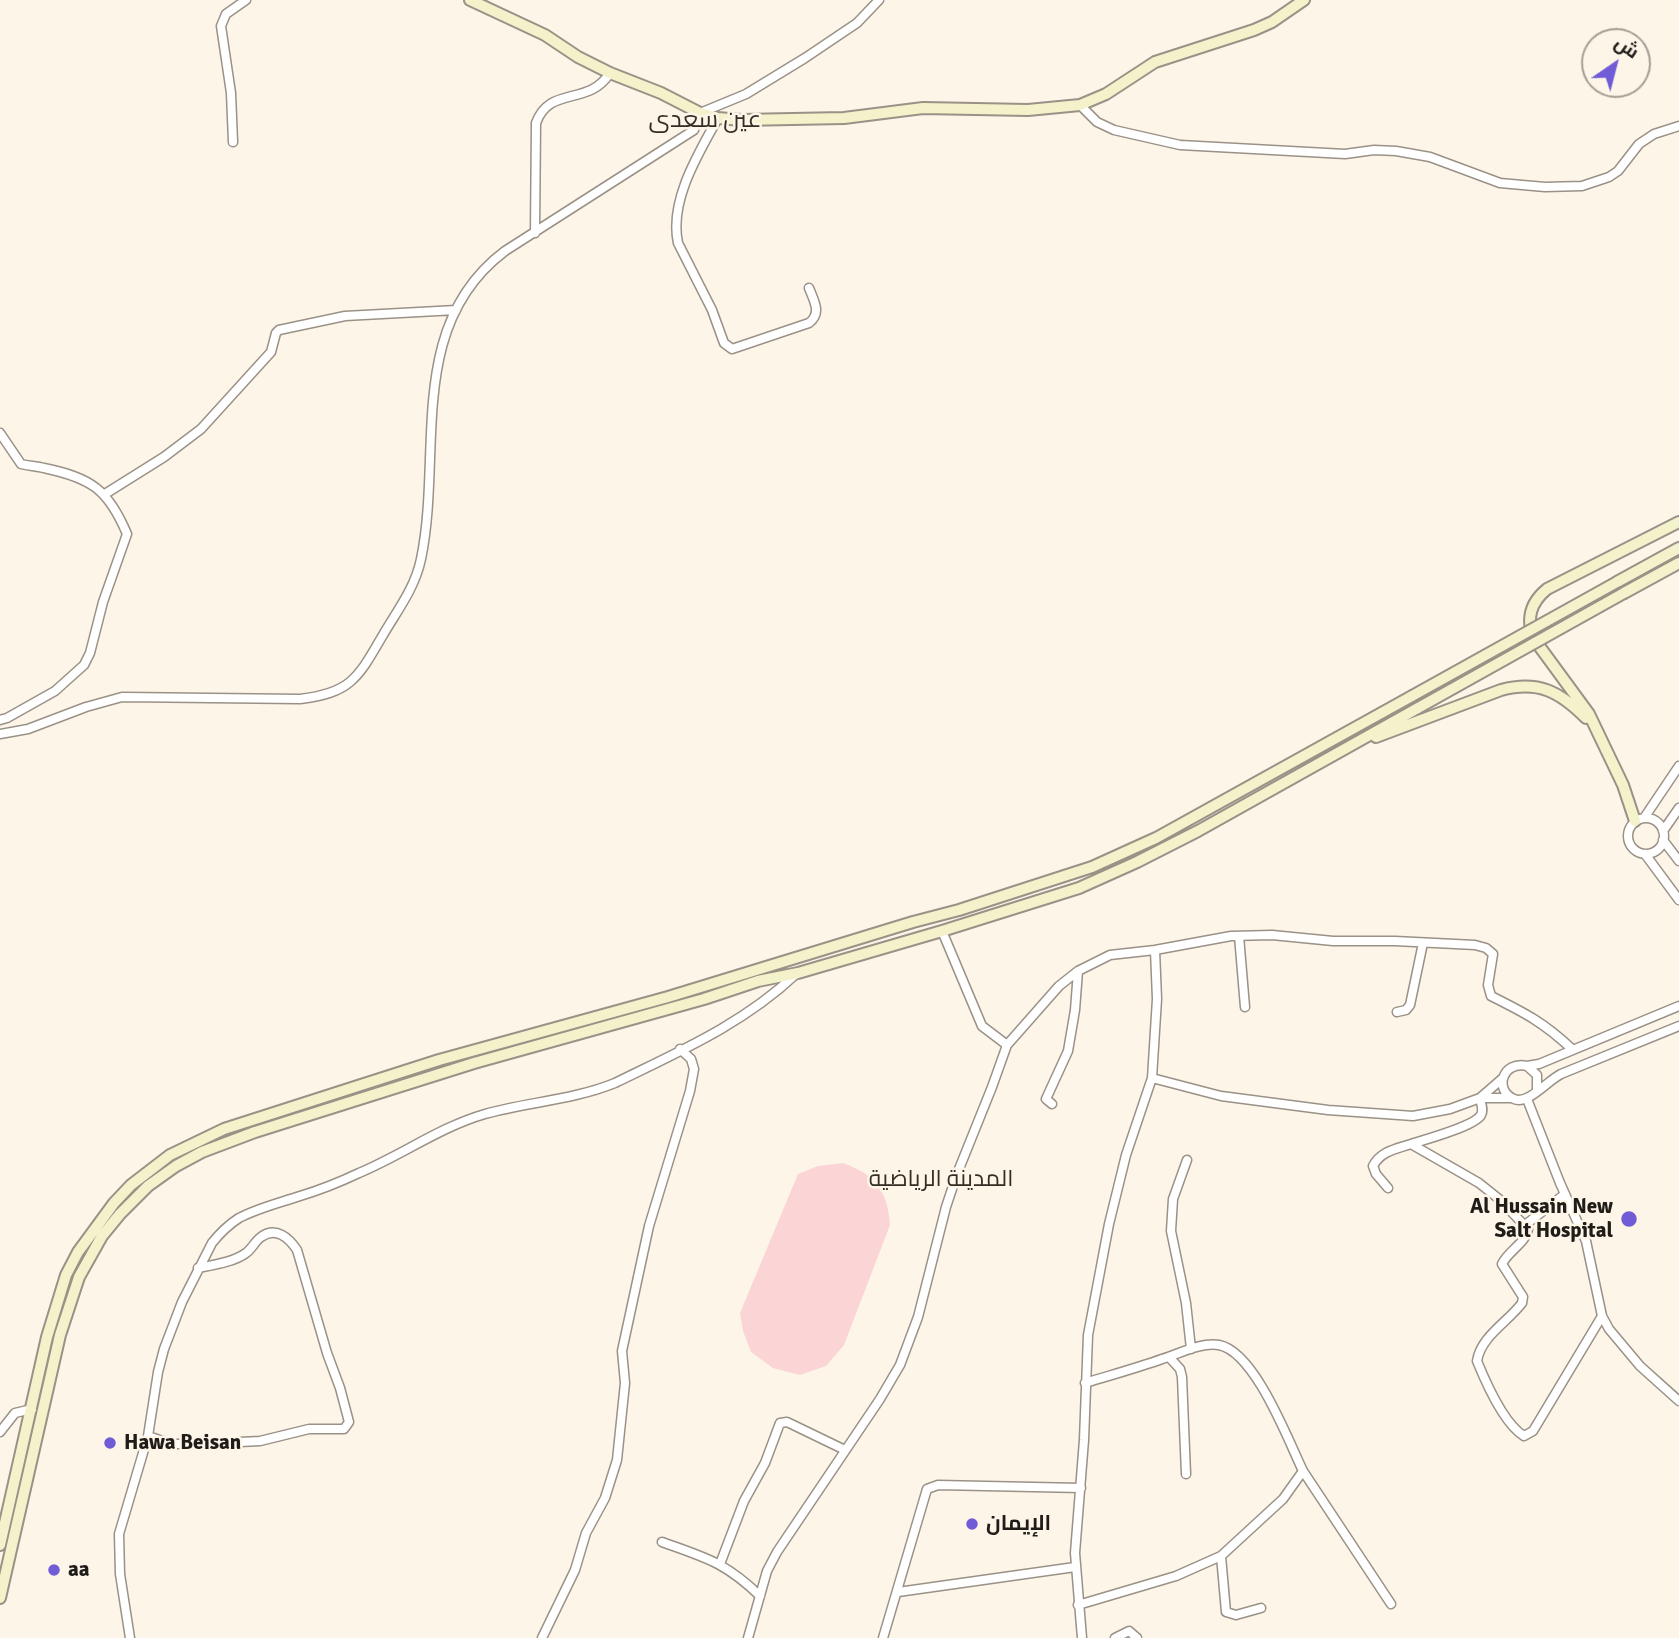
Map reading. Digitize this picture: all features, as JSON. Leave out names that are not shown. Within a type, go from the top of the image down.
[{"type":"main road","points":[[470,0],[545,35],[610,73],[661,93],[700,113],[741,120],[844,118],[923,108],[1028,110],[1080,105],[1106,94],[1155,62],[1254,30],[1272,22],[1304,0]]},
{"type":"main road","points":[[1640,820],[1581,703],[1534,639],[1530,613],[1536,600],[1547,589],[1679,522]]},
{"type":"main road","points":[[0,1545],[56,1302],[78,1252],[96,1226],[131,1185],[170,1155],[224,1129],[439,1060],[678,994],[959,910],[1092,867],[1156,838],[1679,548]]},
{"type":"main road","points":[[0,1598],[70,1300],[102,1236],[120,1214],[159,1177],[202,1152],[254,1132],[474,1063],[942,931],[1103,878],[1198,831],[1679,563]]},
{"type":"main road","points":[[1338,752],[1502,690],[1523,686],[1545,689],[1565,698],[1595,727]]},
{"type":"street","points":[[233,142],[231,93],[221,26],[226,13],[246,0]]},
{"type":"street","points":[[0,734],[28,729],[86,707],[122,697],[300,699],[325,696],[349,685],[400,609],[420,562],[427,512],[436,373],[444,338],[471,284],[485,267],[505,251],[694,130],[700,113],[746,94],[805,58],[857,23],[879,0]]},
{"type":"street","points":[[535,233],[536,123],[539,114],[555,100],[596,89],[610,73]]},
{"type":"street","points":[[1080,105],[1089,116],[1105,126],[1127,134],[1180,145],[1345,154],[1374,150],[1396,151],[1430,157],[1500,183],[1545,187],[1582,186],[1609,177],[1618,171],[1639,144],[1654,134],[1679,126]]},
{"type":"street","points":[[718,118],[686,184],[676,220],[676,232],[678,243],[712,310],[724,343],[732,349],[809,324],[814,319],[817,308],[809,288]]},
{"type":"street","points":[[105,494],[164,457],[201,429],[246,377],[265,360],[279,330],[345,316],[456,310]]},
{"type":"street","points":[[0,433],[21,464],[55,470],[98,488],[105,494],[127,534],[103,602],[88,658],[78,671],[55,691],[0,720]]},
{"type":"street","points":[[1679,766],[1640,820],[1631,826],[1628,838],[1633,849],[1645,854],[1679,900]]},
{"type":"street","points":[[1645,854],[1658,849],[1679,808]]},
{"type":"street","points":[[1640,820],[1656,821],[1679,861]]},
{"type":"street","points":[[942,931],[982,1026],[1007,1045]]},
{"type":"street","points":[[748,1638],[767,1571],[900,1365],[913,1335],[946,1207],[1007,1045],[1048,997],[1078,971],[1110,955],[1239,936],[1272,935],[1332,941],[1475,945],[1489,950],[1493,958],[1488,985],[1491,996],[1543,1023],[1572,1049]]},
{"type":"street","points":[[1239,936],[1245,1007]]},
{"type":"street","points":[[1397,1012],[1406,1010],[1410,1005],[1423,943]]},
{"type":"street","points":[[1082,1638],[1075,1567],[1088,1335],[1105,1242],[1126,1155],[1152,1077],[1157,973],[1155,950]]},
{"type":"street","points":[[1052,1104],[1046,1099],[1068,1051],[1078,971]]},
{"type":"street","points":[[131,1638],[120,1574],[118,1534],[148,1436],[164,1349],[198,1268],[218,1234],[228,1225],[258,1209],[307,1194],[360,1173],[458,1124],[484,1114],[597,1090],[727,1027],[754,1010],[798,973]]},
{"type":"street","points":[[1152,1077],[1221,1096],[1328,1110],[1404,1116],[1429,1114],[1480,1098],[1493,1089],[1515,1065],[1539,1064],[1679,1006]]},
{"type":"street","points":[[1480,1098],[1527,1099],[1537,1089],[1561,1074],[1679,1026]]},
{"type":"street","points":[[542,1638],[575,1570],[586,1533],[605,1498],[617,1460],[625,1382],[621,1357],[624,1342],[649,1226],[693,1080],[691,1059],[680,1049]]},
{"type":"street","points":[[1527,1066],[1537,1076],[1537,1089]]},
{"type":"street","points":[[1503,1077],[1504,1089],[1512,1098]]},
{"type":"street","points":[[1388,1188],[1376,1174],[1373,1166],[1375,1162],[1388,1152],[1451,1131],[1479,1118],[1482,1111],[1480,1098]]},
{"type":"street","points":[[1527,1099],[1590,1253],[1602,1316],[1609,1329],[1640,1366],[1679,1401]]},
{"type":"street","points":[[1411,1144],[1479,1183],[1509,1208],[1528,1229],[1528,1235],[1502,1264],[1523,1297],[1522,1303],[1488,1338],[1477,1361],[1508,1422],[1518,1433],[1524,1436],[1533,1431],[1602,1316]]},
{"type":"street","points":[[1187,1160],[1173,1199],[1171,1231],[1186,1303],[1191,1349]]},
{"type":"street","points":[[1525,1225],[1565,1194]]},
{"type":"street","points":[[148,1436],[171,1444],[260,1441],[309,1429],[344,1429],[349,1422],[297,1250],[289,1238],[267,1234],[258,1239],[248,1252],[198,1268]]},
{"type":"street","points":[[1085,1383],[1210,1344],[1225,1347],[1254,1374],[1303,1471],[1391,1604]]},
{"type":"street","points":[[1169,1357],[1180,1369],[1182,1377],[1186,1474]]},
{"type":"street","points":[[0,1432],[15,1413],[32,1409]]},
{"type":"street","points":[[720,1564],[744,1502],[765,1464],[780,1423],[787,1422],[845,1450]]},
{"type":"street","points":[[1078,1605],[1176,1576],[1222,1556],[1283,1499],[1303,1471]]},
{"type":"street","points":[[883,1638],[924,1494],[930,1487],[1081,1488]]},
{"type":"street","points":[[662,1542],[720,1564],[741,1578],[760,1596]]},
{"type":"street","points":[[1222,1556],[1226,1612],[1236,1615],[1261,1608]]},
{"type":"street","points":[[898,1592],[1075,1567]]},
{"type":"street","points":[[1115,1638],[1129,1631],[1137,1638]]},
{"type":"shaded area","points":[[843,1163],[864,1173],[878,1185],[886,1202],[890,1225],[844,1345],[826,1366],[800,1375],[773,1368],[751,1352],[740,1313],[798,1174],[818,1166]]},
{"type":"place","name":"Al Hussain New Salt Hospital","points":[[1629,1219]]},
{"type":"place","name":"Hawa Beisan","points":[[110,1443]]},
{"type":"place","name":"الإيمان","points":[[972,1524]]},
{"type":"place","name":"aa","points":[[54,1570]]},
{"type":"district","name":"عين سعدى","points":[[705,121]]},
{"type":"district","name":"المدينة الرياضية","points":[[941,1180]]}]
